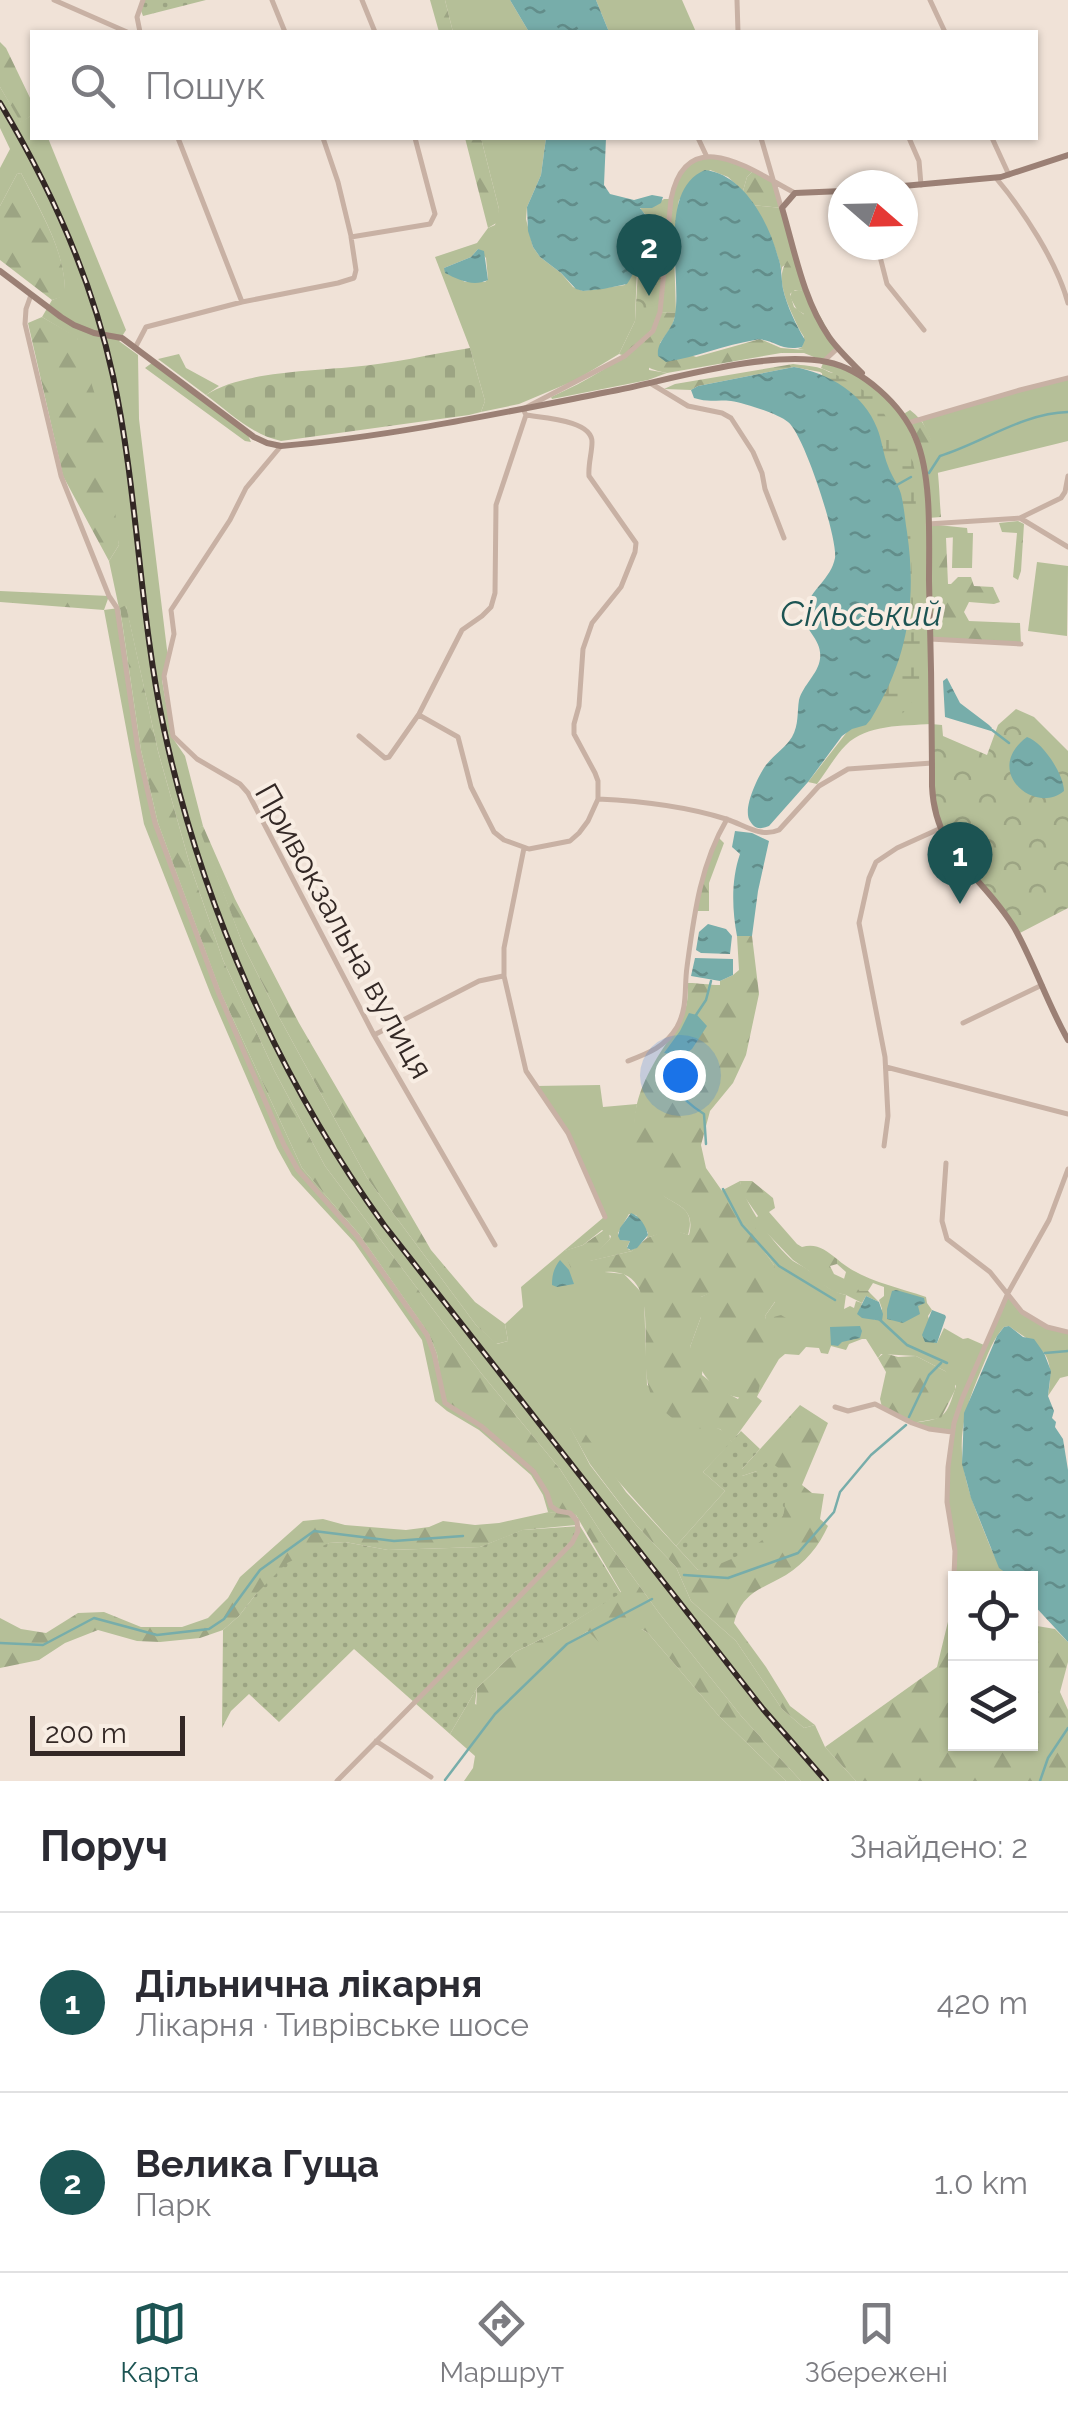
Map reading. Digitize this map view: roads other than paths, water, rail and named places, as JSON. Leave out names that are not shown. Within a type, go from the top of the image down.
[{"type":"main road","points":[[918,185],[996,178],[1068,155]]},
{"type":"main road","points":[[828,192],[795,193],[782,208],[814,312],[838,348],[908,424],[922,460],[928,524],[932,798],[939,829],[952,851],[1009,920],[1068,1040]]},
{"type":"main road","points":[[0,272],[74,325],[116,336],[254,437],[281,446],[524,412],[749,363],[824,361],[868,379]]},
{"type":"street","points":[[54,0],[122,30]]},
{"type":"street","points":[[140,30],[137,16],[143,0]]},
{"type":"street","points":[[272,0],[284,30]]},
{"type":"street","points":[[362,0],[374,30]]},
{"type":"street","points":[[737,0],[738,30]]},
{"type":"street","points":[[930,0],[944,30]]},
{"type":"street","points":[[179,140],[242,302]]},
{"type":"street","points":[[135,348],[146,328],[354,278],[351,237],[324,140]]},
{"type":"street","points":[[351,237],[430,224],[435,214],[416,140]]},
{"type":"street","points":[[699,140],[707,158]]},
{"type":"street","points":[[763,140],[782,208]]},
{"type":"street","points":[[911,140],[919,161],[921,185]]},
{"type":"street","points":[[993,140],[1008,175]]},
{"type":"street","points":[[359,736],[385,758],[390,757],[419,714],[462,630],[491,607],[496,505],[524,412],[625,356],[648,336],[660,312],[673,190],[686,166],[716,156],[732,159],[795,193]]},
{"type":"street","points":[[996,178],[1031,227],[1062,282],[1068,303]]},
{"type":"street","points":[[881,260],[887,284],[924,330]]},
{"type":"street","points":[[31,295],[26,324],[61,476],[108,596],[117,608],[138,750],[155,823],[219,994],[284,1145],[298,1170],[357,1236],[428,1335],[445,1403],[481,1426],[534,1472],[552,1506],[577,1520],[578,1531],[572,1543],[336,1781]]},
{"type":"street","points":[[824,361],[838,348]]},
{"type":"street","points":[[908,424],[1068,378]]},
{"type":"street","points":[[650,383],[688,406],[722,413],[738,426],[762,473],[764,489],[784,538]]},
{"type":"street","points":[[419,714],[458,737],[471,787],[494,832],[504,840],[524,848],[570,841],[588,822],[598,800],[598,782],[574,734],[583,650],[592,622],[622,587],[636,543],[589,476],[592,441],[586,428],[524,412]]},
{"type":"street","name":"Привокзальна вулиця","points":[[281,446],[246,488],[230,520],[171,610],[174,634],[164,689],[173,736],[191,755],[240,784],[248,793],[374,1035],[494,1245]]},
{"type":"street","points":[[928,524],[1020,518],[1061,498],[1068,476]]},
{"type":"street","points":[[1020,518],[1068,547]]},
{"type":"street","points":[[930,639],[1021,644]]},
{"type":"street","points":[[598,800],[669,805],[771,834],[787,823],[819,786],[848,770],[932,763]]},
{"type":"street","points":[[628,1062],[660,1048],[679,1024],[686,1000],[686,973],[701,882],[710,850],[727,819]]},
{"type":"street","points":[[884,1146],[886,1067],[859,930],[868,878],[880,858],[939,829]]},
{"type":"street","points":[[524,848],[504,948],[504,976],[526,1071],[568,1132],[605,1217]]},
{"type":"street","points":[[374,1035],[480,981],[504,976]]},
{"type":"street","points":[[963,1022],[1042,984]]},
{"type":"street","points":[[886,1067],[1068,1114]]},
{"type":"street","points":[[946,1163],[942,1201],[945,1234],[951,1244],[990,1272],[1025,1315],[1047,1327],[1068,1332]]},
{"type":"street","points":[[955,1571],[956,1551],[947,1502],[952,1432],[962,1399],[1008,1293],[1044,1230],[1068,1170]]},
{"type":"street","points":[[835,1407],[848,1411],[875,1404],[912,1423],[952,1432]]},
{"type":"street","points":[[376,1741],[431,1776]]},
{"type":"water","points":[[510,0],[596,0],[608,30],[528,30]]},
{"type":"water","points":[[546,140],[606,140],[604,185],[610,194],[634,200],[652,195],[663,197],[652,208],[640,208],[647,217],[638,261],[627,284],[576,289],[540,257],[528,231],[527,207],[541,175]]},
{"type":"water","points":[[705,170],[732,180],[761,216],[779,261],[787,302],[805,340],[802,347],[787,348],[755,340],[666,362],[658,356],[675,315],[676,214],[690,180]]},
{"type":"water","points":[[478,249],[484,251],[488,280],[471,283],[445,273],[444,268],[471,257]]},
{"type":"water","name":"Сільський","points":[[794,367],[820,374],[844,387],[871,416],[902,499],[910,557],[910,606],[894,674],[871,719],[842,736],[769,826],[758,828],[748,816],[755,784],[766,765],[792,737],[799,700],[819,664],[818,645],[804,617],[811,596],[833,565],[834,547],[811,465],[788,422],[744,404],[694,398],[691,390]]},
{"type":"water","points":[[947,678],[960,703],[989,725],[991,731],[945,717],[943,681]]},
{"type":"water","points":[[1027,737],[1052,760],[1064,791],[1039,798],[1017,786],[1010,763],[1014,750]]},
{"type":"water","points":[[735,831],[769,841],[752,936],[737,936],[735,926],[734,884],[740,854],[732,847]]},
{"type":"water","points":[[708,924],[726,929],[732,936],[730,954],[696,950],[699,932]]},
{"type":"water","points":[[695,958],[733,959],[733,975],[720,981],[691,976]]},
{"type":"water","points":[[689,1013],[697,1015],[707,1026],[683,1056],[664,1053],[680,1031]]},
{"type":"water","points":[[631,1213],[642,1222],[648,1235],[631,1250],[627,1248],[630,1241],[618,1236]]},
{"type":"water","points":[[560,1260],[569,1270],[574,1284],[552,1285]]},
{"type":"water","points":[[892,1291],[924,1298],[925,1303],[918,1306],[920,1314],[903,1323],[887,1319]]},
{"type":"water","points":[[866,1296],[879,1302],[882,1321],[857,1314]]},
{"type":"water","points":[[932,1310],[946,1317],[937,1343],[925,1342],[922,1335]]},
{"type":"water","points":[[860,1326],[860,1338],[831,1345],[830,1327]]},
{"type":"water","points":[[1004,1327],[1034,1339],[1051,1371],[1048,1396],[1055,1427],[1063,1439],[1068,1470],[1068,1642],[1038,1610],[1038,1571],[999,1568],[962,1464],[964,1413]]},
{"type":"waterway","points":[[929,473],[940,456],[1035,417],[1068,412]]},
{"type":"waterway","points":[[895,486],[911,477]]},
{"type":"waterway","points":[[992,730],[1009,743]]},
{"type":"waterway","points":[[696,1015],[706,1000],[711,981]]},
{"type":"waterway","points":[[674,1052],[674,1081],[687,1102],[704,1114],[706,1144]]},
{"type":"waterway","points":[[723,1189],[742,1225],[779,1266],[835,1300]]},
{"type":"waterway","points":[[879,1319],[907,1345],[947,1363]]},
{"type":"waterway","points":[[1045,1353],[1068,1351]]},
{"type":"waterway","points":[[909,1417],[929,1375],[941,1363]]},
{"type":"waterway","points":[[684,1575],[728,1578],[798,1553],[834,1512],[840,1492],[871,1455],[906,1425]]},
{"type":"waterway","points":[[0,1643],[43,1645],[94,1618],[157,1635],[209,1629],[224,1619],[260,1570],[314,1531],[394,1541],[463,1536]]},
{"type":"waterway","points":[[445,1780],[495,1714],[567,1644],[652,1599]]},
{"type":"waterway","points":[[1040,1781],[1048,1758],[1068,1728]]},
{"type":"railway","points":[[0,103],[68,235],[94,304],[121,420],[149,641],[180,795],[222,925],[278,1050],[310,1110],[384,1225],[763,1709],[826,1781]]},
{"type":"place","name":"Велика Гуща","points":[[649,296]]},
{"type":"place","name":"Дільнична лікарня","points":[[960,904]]}]
